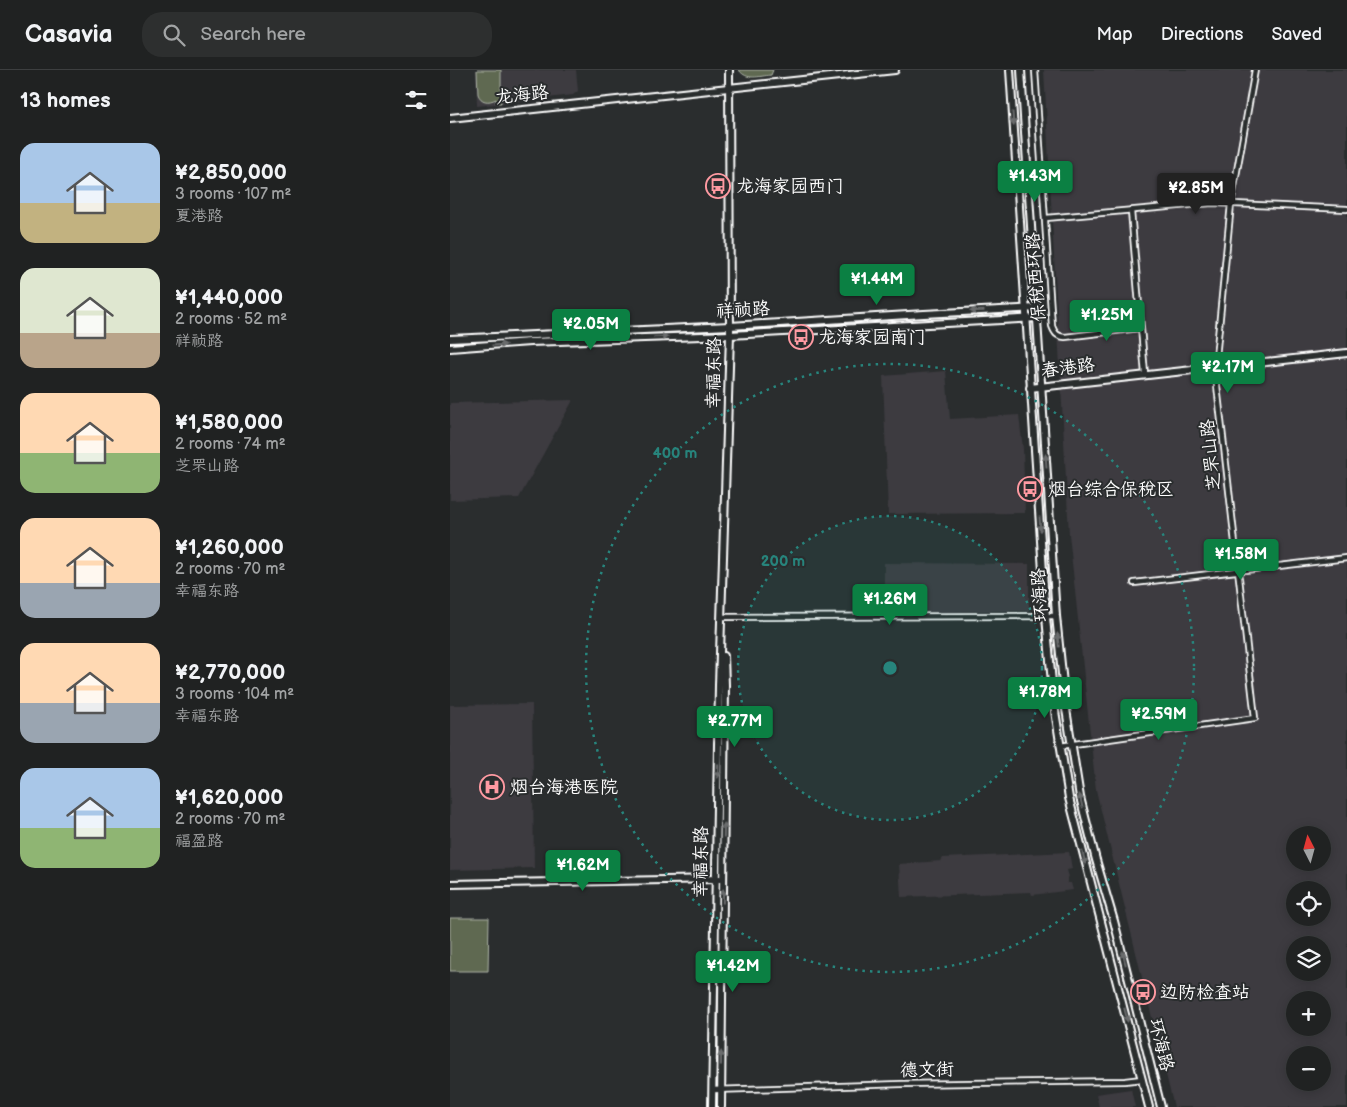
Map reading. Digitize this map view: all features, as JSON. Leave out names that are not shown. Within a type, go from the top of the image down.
[{"type":"street","name":"幸福东路","points":[[712,1107],[719,685],[730,335],[729,70]]},
{"type":"street","name":"龙海路","points":[[450,118],[895,70]]},
{"type":"street","name":"环海路","points":[[1010,70],[1030,388],[1054,706],[1069,798],[1082,853],[1103,926],[1149,1107]]},
{"type":"street","name":"环海路","points":[[1021,70],[1056,616],[1065,703],[1080,797],[1114,921],[1161,1107]]},
{"type":"street","name":"保税西环路","points":[[1035,70],[1052,326],[1054,332],[1059,336],[1065,336],[1141,328]]},
{"type":"street","name":"芝罘山路","points":[[1072,744],[1255,718],[1215,368],[1231,204],[1255,70]]},
{"type":"street","points":[[1046,218],[1212,204],[1347,209]]},
{"type":"street","points":[[1131,211],[1145,374]]},
{"type":"street","name":"祥祯路","points":[[450,339],[730,326],[1037,308]]},
{"type":"street","name":"祥祯路","points":[[450,348],[530,342],[730,335],[1038,318]]},
{"type":"street","name":"春港路","points":[[1030,388],[1347,353]]},
{"type":"street","points":[[1134,583],[1347,558]]},
{"type":"street","points":[[722,617],[1056,616]]},
{"type":"street","name":"幸福东路","points":[[721,1107],[726,685],[722,617]]},
{"type":"street","points":[[1060,746],[1072,744]]},
{"type":"street","points":[[450,884],[724,879]]},
{"type":"street","name":"德文街","points":[[712,1090],[901,1084],[1125,1081],[1142,1079]]},
{"type":"shaded area","points":[[476,70],[576,70],[578,91],[573,95],[477,106]]},
{"type":"shaded area","points":[[1044,70],[1347,70],[1347,1107],[1174,1107],[1096,790],[1069,534]]},
{"type":"shaded area","points":[[946,371],[950,419],[1019,415],[1023,449],[1025,513],[888,514],[883,376]]},
{"type":"shaded area","points":[[573,400],[519,498],[450,500],[450,403]]},
{"type":"shaded area","points":[[884,563],[1029,564],[1029,611],[884,613]]},
{"type":"shaded area","name":"烟台海港医院","points":[[532,704],[534,868],[450,870],[450,705]]},
{"type":"shaded area","points":[[1069,852],[1072,869],[1067,870],[1069,877],[1067,878],[1073,890],[1032,895],[1031,892],[901,897],[899,864],[941,861],[943,858]]},
{"type":"shaded area","points":[[1131,1089],[1135,1107],[1099,1107],[1096,1094]]},
{"type":"green space","points":[[477,70],[501,70],[501,103],[496,103],[496,99],[485,101],[479,97]]},
{"type":"green space","points":[[739,70],[773,70],[771,75],[749,77]]},
{"type":"green space","points":[[450,918],[489,918],[488,971],[450,971]]},
{"type":"place","name":"龙海家园西门","points":[[718,186]]},
{"type":"place","name":"龙海家园南门","points":[[801,337]]},
{"type":"place","name":"烟台综合保税区","points":[[1030,489]]},
{"type":"place","name":"烟台海港医院","points":[[492,787]]},
{"type":"place","name":"边防检查站","points":[[1143,992]]}]
